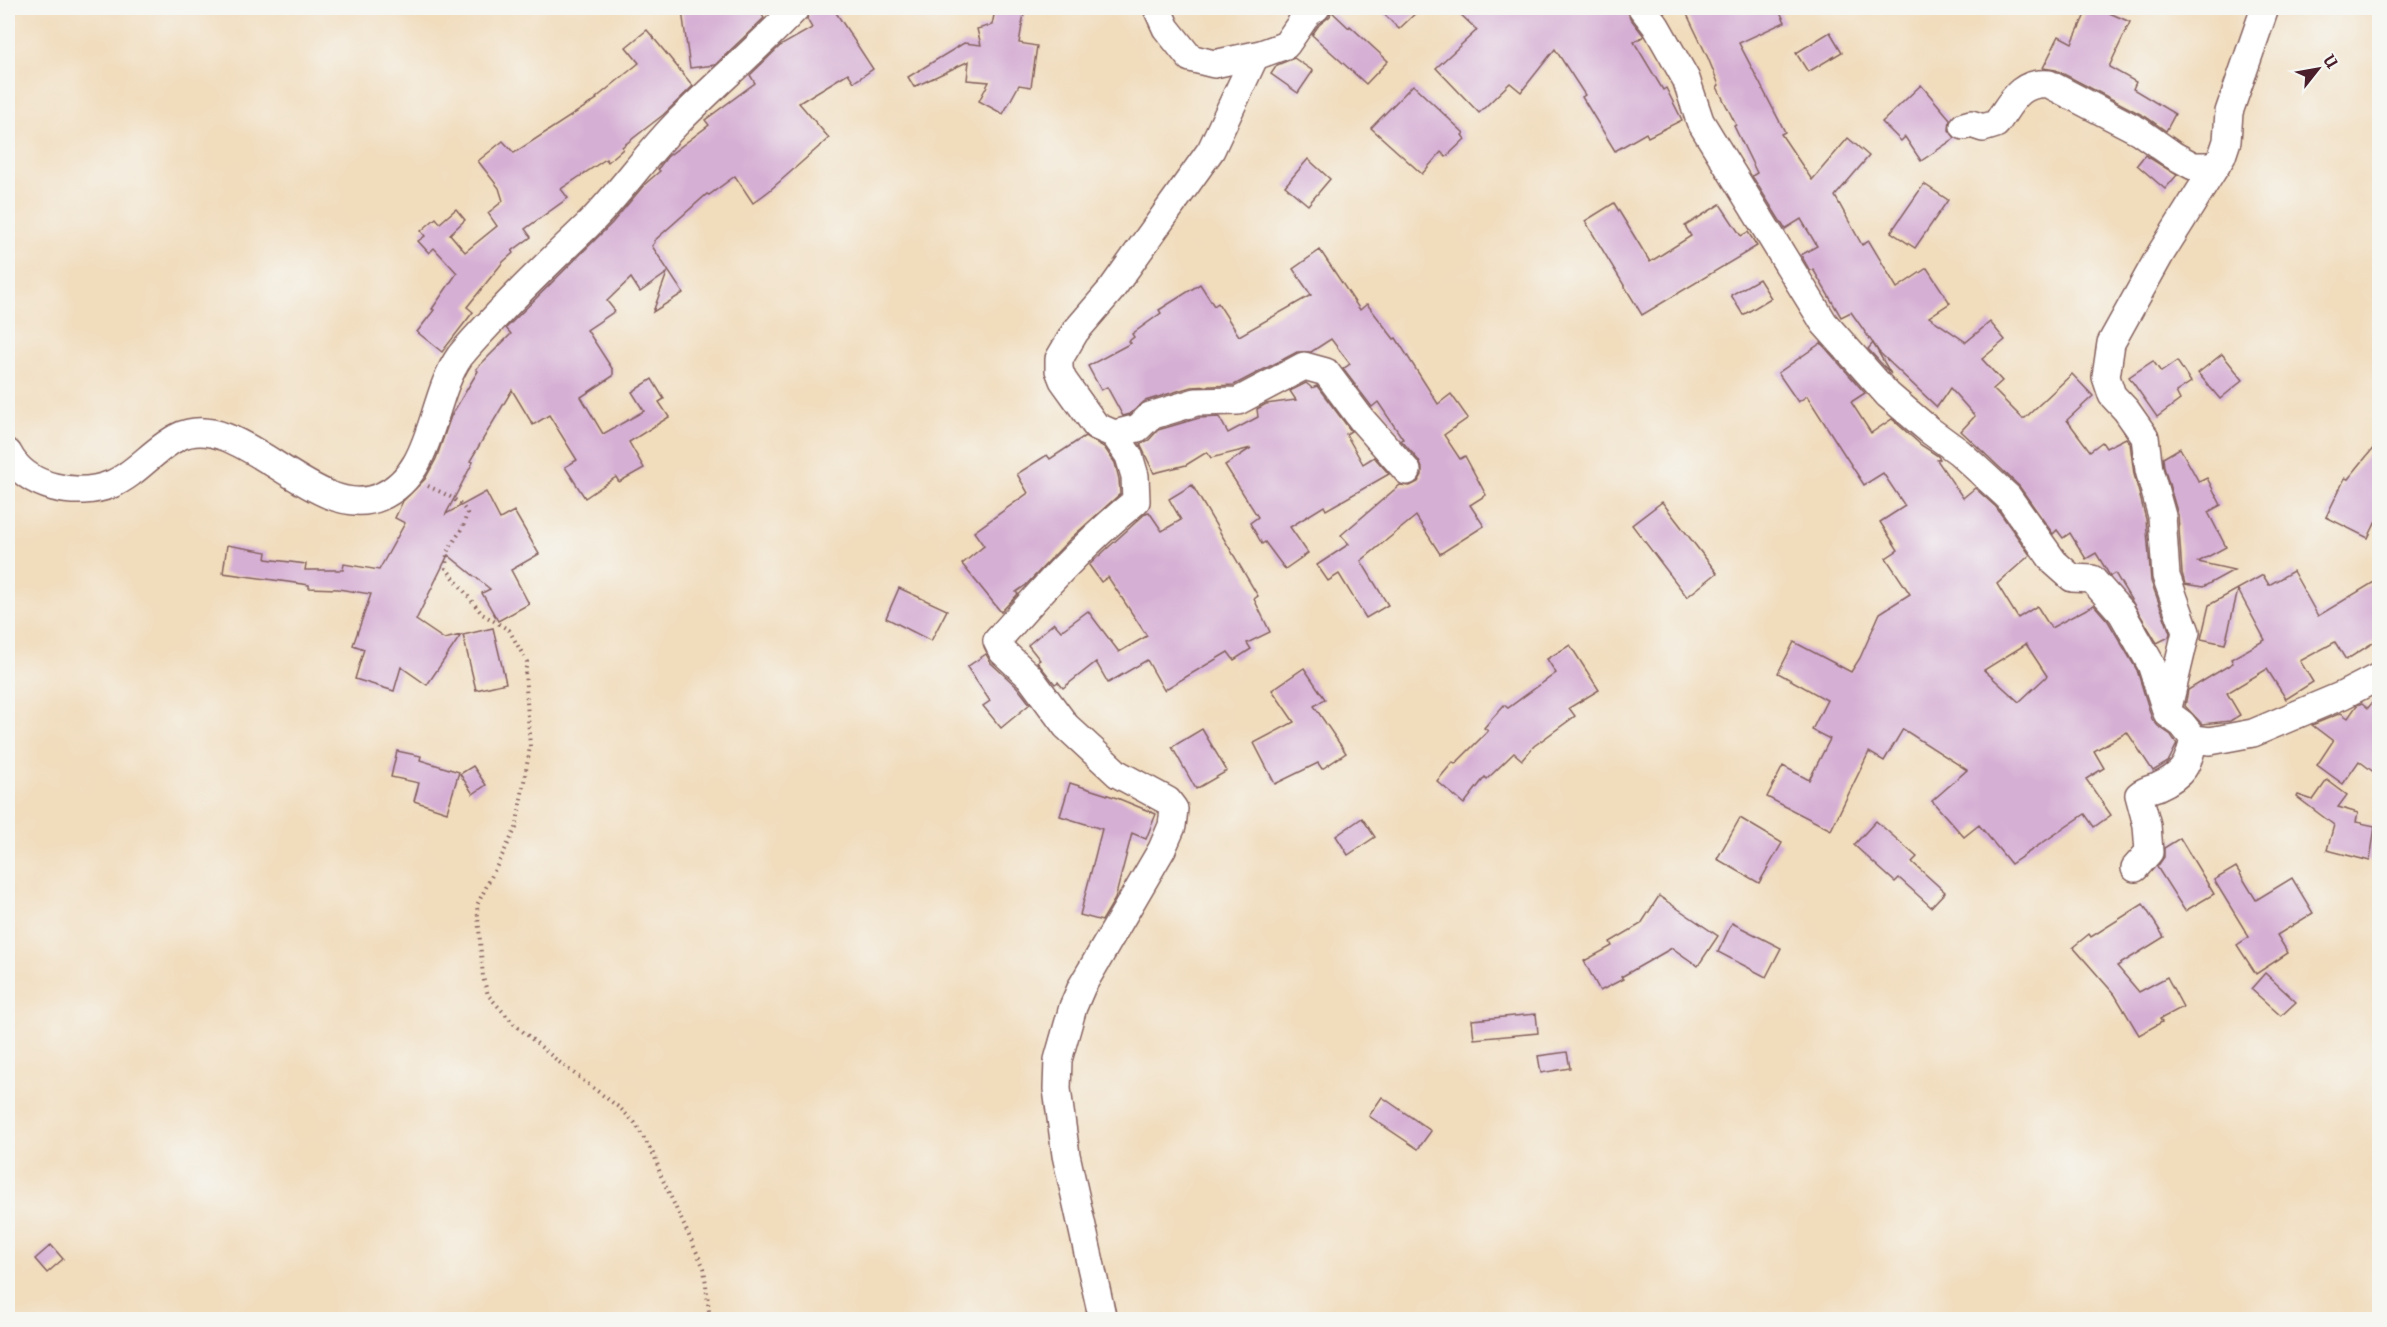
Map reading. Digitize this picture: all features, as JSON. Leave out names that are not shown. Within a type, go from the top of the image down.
[{"type":"street","points":[[8,453],[27,476],[52,487],[79,491],[112,484],[178,437],[199,430],[215,432],[234,440],[317,489],[362,501],[380,497],[407,476],[424,450],[440,394],[461,356],[536,274],[607,205],[679,122],[796,8]]},
{"type":"street","points":[[1157,8],[1166,28],[1190,58],[1214,64],[1255,56],[1286,45],[1308,13],[1316,8]]},
{"type":"street","points":[[1642,8],[1656,26],[1686,79],[1700,121],[1824,323],[1888,395],[1959,452],[2008,497],[2054,562],[2072,578],[2091,579],[2122,613],[2151,664],[2167,713],[2182,724],[2194,738],[2210,741],[2253,733],[2343,695],[2379,676]]},
{"type":"street","points":[[2167,713],[2186,632],[2166,576],[2162,516],[2149,470],[2145,437],[2112,395],[2106,377],[2110,343],[2161,253],[2216,166],[2228,141],[2229,112],[2265,8]]},
{"type":"street","points":[[1103,1320],[1063,1135],[1057,1089],[1058,1060],[1073,1007],[1082,986],[1162,849],[1175,817],[1174,808],[1168,801],[1118,774],[1066,726],[1029,676],[1002,651],[997,641],[1049,582],[1109,523],[1136,501],[1135,476],[1129,456],[1114,434],[1096,426],[1063,380],[1059,370],[1059,359],[1075,332],[1111,290],[1212,150],[1255,56]]},
{"type":"street","points":[[1964,126],[1971,124],[1983,128],[1996,124],[2018,92],[2035,82],[2049,84],[2139,131],[2193,166],[2216,166]]},
{"type":"street","points":[[1114,434],[1137,428],[1150,416],[1196,402],[1238,401],[1304,366],[1326,372],[1362,420],[1407,471]]},
{"type":"street","points":[[2135,868],[2149,852],[2147,825],[2139,795],[2167,781],[2188,765],[2194,738]]},
{"type":"path","points":[[407,476],[453,498],[464,507],[467,513],[463,527],[447,552],[446,568],[482,614],[509,630],[527,662],[525,672],[530,747],[516,828],[477,905],[483,977],[488,995],[514,1024],[621,1109],[635,1123],[655,1157],[661,1176],[704,1268],[710,1320]]},
{"type":"building","points":[[705,8],[758,8],[764,18],[715,65],[690,68],[682,11]]},
{"type":"building","points":[[811,8],[833,8],[873,69],[854,82],[848,73],[799,103],[829,138],[753,203],[735,176],[709,195],[707,194],[654,241],[652,246],[683,293],[653,312],[667,273],[640,292],[631,278],[607,301],[615,311],[587,330],[613,370],[613,376],[581,397],[603,434],[644,411],[632,392],[652,379],[664,399],[659,402],[669,417],[629,442],[644,468],[619,482],[616,477],[585,498],[565,467],[577,460],[549,415],[533,425],[512,390],[470,461],[473,462],[446,514],[486,492],[500,519],[514,511],[539,554],[511,570],[529,604],[498,621],[482,593],[490,589],[448,555],[416,620],[444,639],[461,635],[427,685],[401,667],[394,691],[355,679],[364,649],[353,645],[371,594],[309,588],[309,585],[223,573],[227,545],[267,552],[266,559],[306,564],[305,570],[343,570],[344,564],[379,570],[405,523],[395,518],[403,501],[425,479],[436,459],[451,416],[478,371],[476,369],[511,334],[506,328],[612,223],[645,184],[660,171],[658,169],[667,157],[709,125],[705,120],[755,83],[750,75],[780,46],[812,28],[807,19]]},
{"type":"building","points":[[1000,8],[1025,8],[1019,43],[1037,46],[1031,87],[1019,85],[1003,114],[979,101],[989,82],[967,80],[969,61],[914,87],[908,77],[964,43],[981,45],[977,29],[992,25],[995,10],[999,11]]},
{"type":"building","points":[[1378,8],[1421,8],[1399,29]]},
{"type":"building","points":[[1454,8],[1627,8],[1630,18],[1644,36],[1634,42],[1663,90],[1666,88],[1682,120],[1648,137],[1646,133],[1615,151],[1582,97],[1585,95],[1555,49],[1521,92],[1510,83],[1479,113],[1436,68],[1477,30]]},
{"type":"building","points":[[1684,8],[1778,8],[1785,22],[1739,43],[1785,132],[1781,134],[1812,180],[1848,138],[1869,156],[1835,196],[1862,245],[1869,241],[1897,288],[1927,268],[1950,303],[1929,317],[1966,342],[1990,322],[2005,340],[1982,359],[2002,381],[1993,389],[2022,418],[2025,418],[2072,374],[2093,396],[2067,420],[2090,451],[2102,442],[2106,448],[2126,438],[2130,443],[2134,474],[2146,519],[2151,581],[2170,633],[2169,637],[2157,643],[2115,573],[2110,576],[2096,553],[2086,559],[2070,533],[2063,538],[2057,530],[2053,534],[2019,486],[1961,431],[1975,416],[1950,388],[1937,407],[1879,352],[1851,312],[1841,317],[1813,269],[1810,271],[1801,255],[1817,246],[1801,219],[1785,229],[1752,176],[1757,173],[1734,126],[1736,125],[1717,87],[1719,85],[1708,58]]},
{"type":"building","points":[[2088,8],[2098,8],[2130,22],[2109,67],[2136,82],[2133,89],[2175,114],[2166,131],[2146,117],[2056,70],[2043,68],[2059,36],[2072,43]]},
{"type":"building","points":[[1331,11],[1388,61],[1366,84],[1312,35],[1330,16]]},
{"type":"building","points":[[647,30],[693,86],[663,115],[622,147],[623,149],[608,162],[606,159],[561,189],[568,198],[525,229],[531,237],[512,251],[513,253],[467,307],[473,312],[442,352],[417,332],[457,273],[434,248],[429,253],[418,241],[425,236],[421,231],[436,218],[440,223],[456,209],[465,220],[450,234],[465,252],[497,226],[488,213],[503,201],[499,188],[478,161],[503,141],[514,153],[597,99],[639,63],[626,47]]},
{"type":"building","points":[[1830,32],[1842,52],[1808,72],[1796,53]]},
{"type":"building","points":[[1294,58],[1313,71],[1298,93],[1271,74],[1277,65]]},
{"type":"building","points":[[1413,85],[1464,133],[1462,135],[1465,139],[1446,157],[1441,152],[1422,174],[1371,128]]},
{"type":"building","points":[[1921,85],[1950,119],[1949,130],[1955,138],[1921,161],[1905,137],[1901,141],[1882,122]]},
{"type":"building","points":[[2145,155],[2177,175],[2165,189],[2137,165]]},
{"type":"building","points":[[1308,159],[1330,179],[1308,205],[1285,186]]},
{"type":"building","points":[[1924,184],[1948,200],[1915,248],[1891,232]]},
{"type":"building","points":[[1614,203],[1650,262],[1691,236],[1685,226],[1720,204],[1741,236],[1748,232],[1757,246],[1642,315],[1585,221]]},
{"type":"building","points":[[1320,250],[1360,310],[1367,304],[1394,339],[1396,338],[1438,404],[1451,394],[1468,418],[1444,435],[1460,459],[1465,456],[1486,495],[1470,505],[1484,526],[1440,554],[1416,516],[1361,561],[1388,605],[1366,618],[1339,574],[1328,581],[1317,565],[1349,544],[1341,535],[1400,485],[1410,486],[1418,482],[1422,475],[1422,468],[1419,461],[1401,440],[1403,439],[1378,402],[1372,407],[1343,369],[1350,364],[1331,339],[1311,352],[1297,352],[1234,385],[1191,387],[1145,401],[1130,414],[1123,416],[1107,387],[1101,390],[1088,366],[1131,343],[1129,341],[1134,337],[1132,334],[1161,313],[1159,310],[1200,284],[1214,306],[1218,303],[1239,336],[1311,295],[1293,269]]},
{"type":"building","points":[[1759,279],[1771,298],[1743,315],[1731,295]]},
{"type":"building","points":[[1821,343],[1865,393],[1851,402],[1871,433],[1892,419],[1921,445],[1938,456],[1940,459],[1937,460],[1963,498],[1975,488],[1996,507],[2030,555],[1997,584],[2018,618],[2037,606],[2051,628],[2094,605],[2108,621],[2137,670],[2152,719],[2171,735],[2177,744],[2168,762],[2153,771],[2127,732],[2094,751],[2104,768],[2086,779],[2111,815],[2094,827],[2085,814],[2011,864],[1979,825],[1964,837],[1932,801],[1967,770],[1903,729],[1884,761],[1869,752],[1831,830],[1767,797],[1783,766],[1809,780],[1830,739],[1812,730],[1827,700],[1778,673],[1794,642],[1851,672],[1860,658],[1880,613],[1910,594],[1886,558],[1898,550],[1880,522],[1905,506],[1883,473],[1864,485],[1807,396],[1798,402],[1778,373]],"holes":[[[2026,644],[2047,676],[2019,702],[1984,670]]]},
{"type":"building","points":[[1873,343],[1891,374],[1868,349]]},
{"type":"building","points":[[2222,354],[2243,380],[2220,399],[2198,373]]},
{"type":"building","points":[[2153,361],[2161,372],[2177,361],[2191,382],[2176,392],[2180,400],[2157,417],[2129,377]]},
{"type":"building","points":[[1306,383],[1312,388],[1317,386],[1351,431],[1346,434],[1363,464],[1374,457],[1389,474],[1326,510],[1324,506],[1290,527],[1308,553],[1285,569],[1265,542],[1262,544],[1250,523],[1258,517],[1225,465],[1251,448],[1211,458],[1207,452],[1186,465],[1154,473],[1140,444],[1149,440],[1158,430],[1199,418],[1219,417],[1228,433],[1258,417],[1257,409],[1266,404],[1296,400],[1290,391]]},
{"type":"building","points":[[1085,436],[1104,447],[1115,463],[1120,494],[1016,592],[1018,594],[1001,612],[962,564],[984,546],[974,532],[1028,493],[1017,474],[1047,455],[1050,459]]},
{"type":"building","points":[[2379,441],[2379,515],[2368,538],[2326,517],[2345,478],[2348,479]]},
{"type":"building","points":[[2180,448],[2199,482],[2207,478],[2221,505],[2208,512],[2226,547],[2198,562],[2234,570],[2203,587],[2185,584],[2182,573],[2178,515],[2164,467],[2163,458]]},
{"type":"building","points":[[1192,485],[1258,596],[1254,599],[1270,632],[1247,643],[1251,649],[1234,660],[1228,652],[1164,690],[1147,660],[1108,683],[1096,662],[1063,688],[1058,682],[1055,684],[1037,662],[1040,660],[1028,645],[1054,623],[1061,631],[1088,611],[1119,652],[1147,636],[1108,577],[1101,582],[1089,565],[1146,513],[1149,512],[1162,531],[1181,520],[1169,499]]},
{"type":"building","points":[[1662,502],[1717,573],[1687,597],[1632,525]]},
{"type":"building","points":[[2293,571],[2318,616],[2379,579],[2379,639],[2346,660],[2335,642],[2300,661],[2313,682],[2286,699],[2267,669],[2227,693],[2240,715],[2230,721],[2202,724],[2185,706],[2188,690],[2233,663],[2231,659],[2265,640],[2238,590],[2225,644],[2201,639],[2209,605],[2263,575],[2269,585]]},
{"type":"building","points":[[899,588],[947,610],[931,641],[886,618]]},
{"type":"building","points":[[493,628],[506,683],[476,690],[463,635]]},
{"type":"building","points":[[1570,645],[1599,690],[1569,708],[1575,716],[1534,746],[1522,760],[1514,753],[1487,779],[1485,777],[1464,804],[1437,781],[1453,762],[1455,764],[1488,731],[1484,728],[1504,705],[1508,708],[1556,673],[1547,659]]},
{"type":"building","points":[[986,654],[991,663],[1017,687],[1030,704],[1001,728],[983,706],[990,701],[967,667]]},
{"type":"building","points":[[1304,668],[1325,699],[1314,706],[1346,753],[1322,769],[1318,763],[1275,784],[1254,743],[1294,722],[1272,690]]},
{"type":"building","points":[[2379,694],[2379,776],[2359,761],[2343,784],[2317,765],[2333,741],[2312,725],[2341,713],[2348,718],[2357,705],[2362,703],[2368,708]]},
{"type":"building","points":[[1202,729],[1227,771],[1196,789],[1172,747]]},
{"type":"building","points":[[397,751],[421,756],[420,760],[459,772],[447,812],[414,801],[419,783],[391,777]]},
{"type":"building","points":[[473,766],[486,785],[473,794],[460,774]]},
{"type":"building","points":[[2327,780],[2347,795],[2338,807],[2358,813],[2356,822],[2375,826],[2370,861],[2327,850],[2334,825],[2297,797],[2298,795],[2313,800]]},
{"type":"building","points":[[1070,783],[1117,798],[1156,814],[1146,839],[1132,833],[1115,899],[1102,921],[1080,915],[1102,829],[1060,816]]},
{"type":"building","points":[[1362,818],[1375,837],[1348,855],[1336,836]]},
{"type":"building","points":[[1740,818],[1782,843],[1759,883],[1717,859]]},
{"type":"building","points":[[1876,821],[1917,857],[1912,862],[1945,892],[1931,907],[1899,878],[1895,882],[1854,845]]},
{"type":"building","points":[[2180,838],[2214,894],[2185,911],[2157,867],[2164,857],[2164,848]]},
{"type":"building","points":[[2236,867],[2256,900],[2292,878],[2313,913],[2277,935],[2288,953],[2256,974],[2237,945],[2249,937],[2214,880]]},
{"type":"building","points":[[1659,896],[1718,936],[1698,966],[1672,948],[1600,991],[1584,961],[1612,946],[1610,942],[1641,924]]},
{"type":"building","points":[[2143,904],[2164,937],[2117,966],[2139,992],[2167,977],[2183,1007],[2160,1019],[2162,1022],[2139,1035],[2115,995],[2073,947],[2089,934],[2091,937]]},
{"type":"building","points":[[1732,923],[1781,948],[1766,977],[1718,952]]},
{"type":"building","points":[[2265,973],[2296,1002],[2281,1016],[2251,989]]},
{"type":"building","points":[[1536,1014],[1538,1033],[1474,1039],[1472,1020]]},
{"type":"building","points":[[1567,1052],[1570,1068],[1541,1073],[1538,1056]]},
{"type":"building","points":[[1382,1097],[1431,1131],[1418,1149],[1369,1116]]},
{"type":"building","points":[[51,1245],[63,1259],[47,1273],[35,1259]]}]
